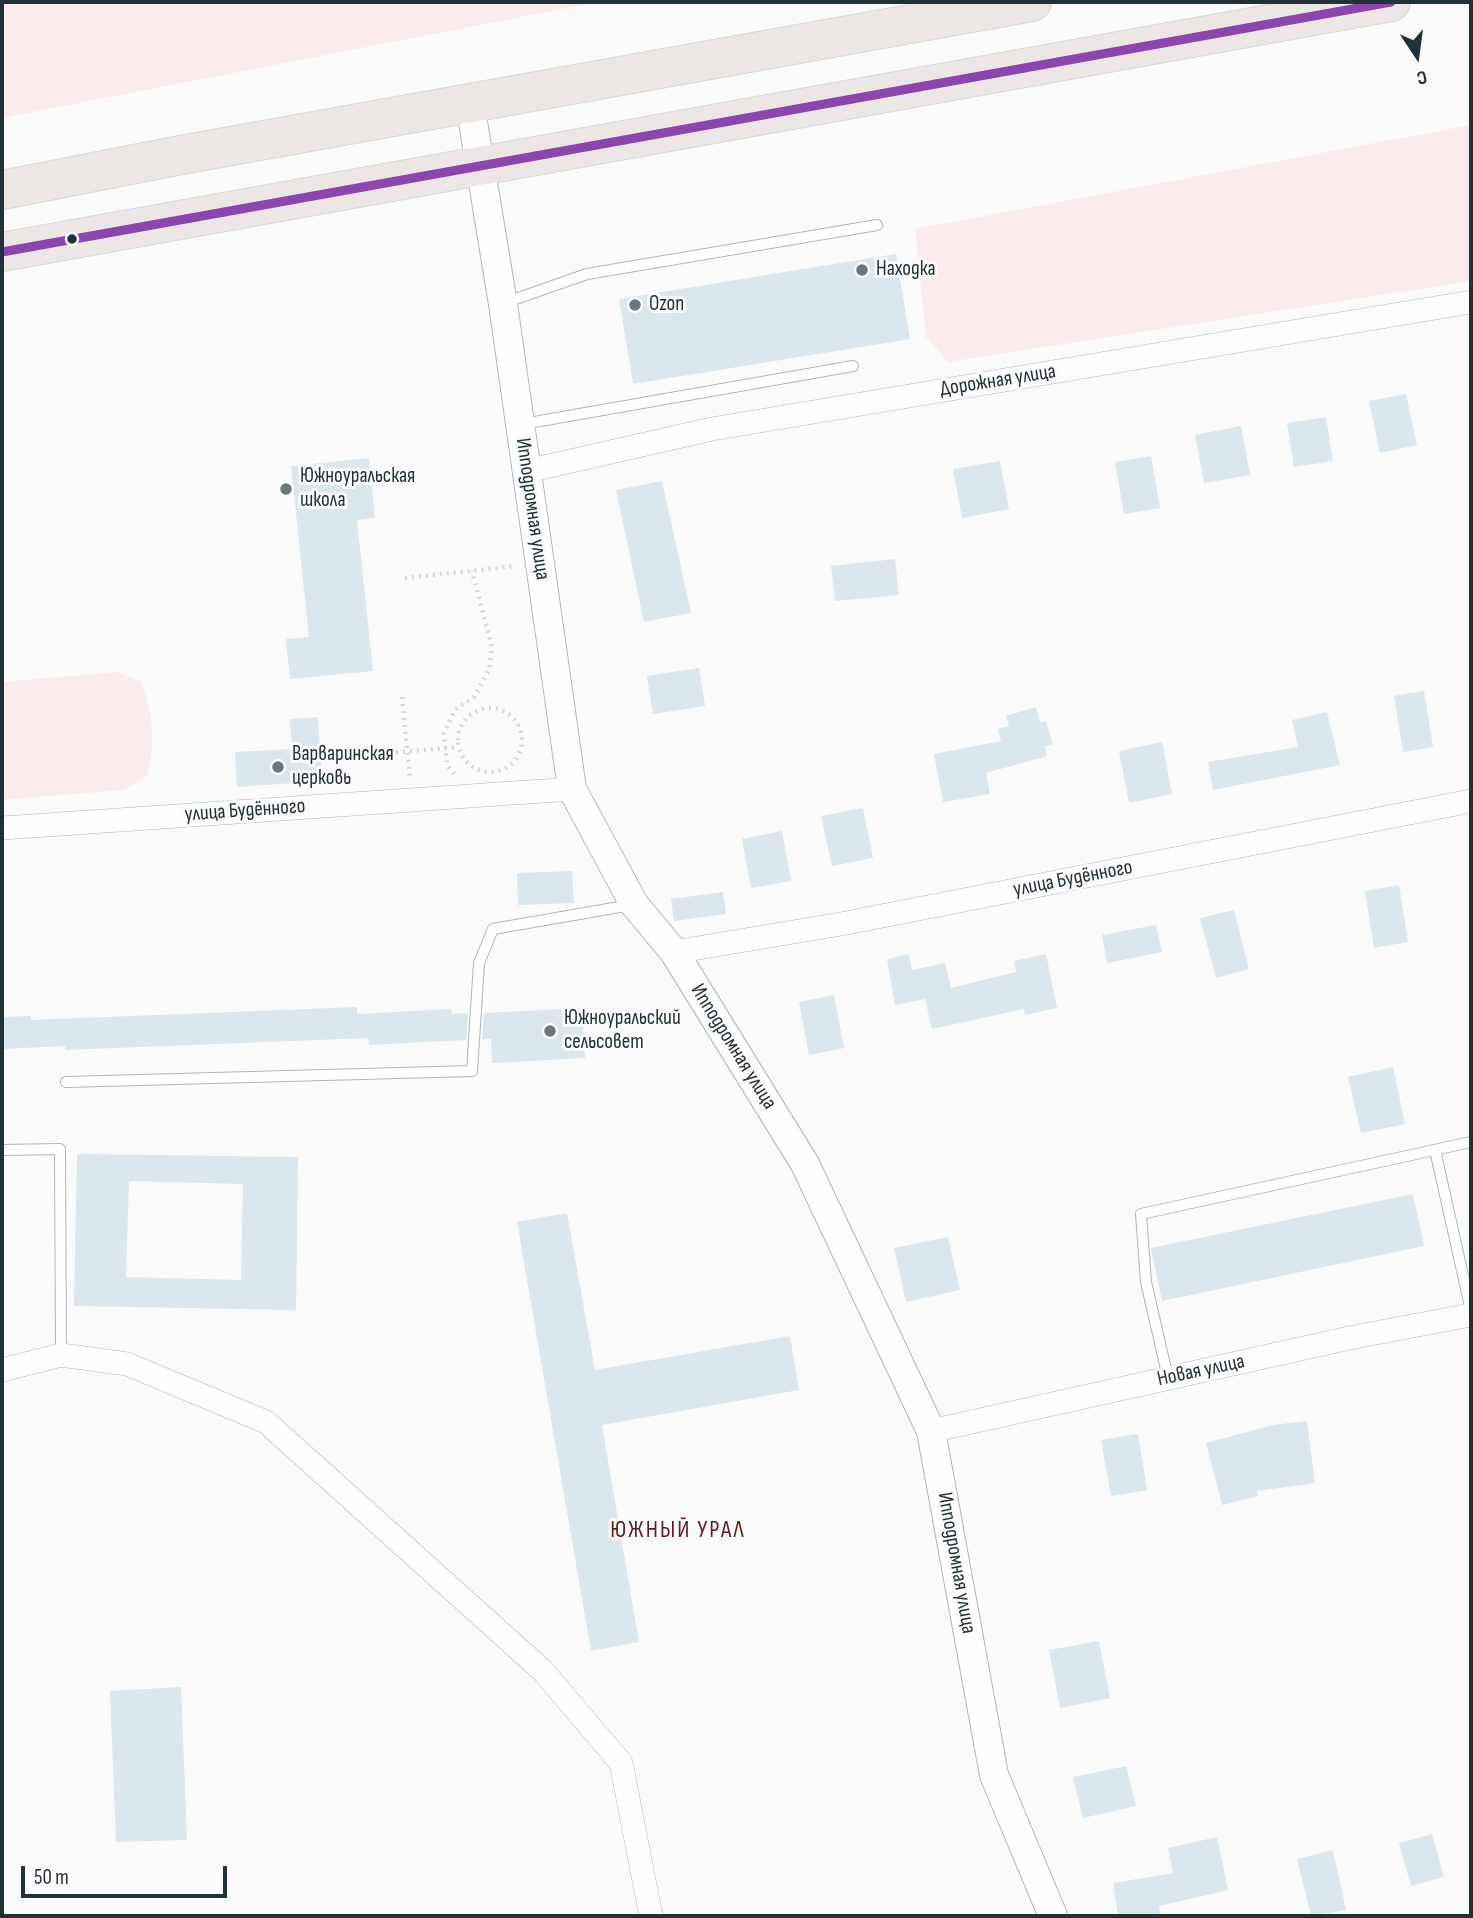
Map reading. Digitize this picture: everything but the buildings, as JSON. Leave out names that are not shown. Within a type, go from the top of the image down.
[{"type":"highway","points":[[2,190],[181,155],[1032,2]]},
{"type":"highway","points":[[2,252],[1391,2]]},
{"type":"street","name":"Ипподромная улица","points":[[470,104],[503,304],[572,789],[634,904],[674,952],[805,1164],[931,1431],[995,1775],[1053,1916]]},
{"type":"street","name":"Дорожная улица","points":[[527,471],[712,429],[1471,302]]},
{"type":"street","name":"улица Будённого","points":[[2,828],[572,789]]},
{"type":"street","name":"улица Будённого","points":[[674,952],[841,924],[1471,801]]},
{"type":"street","name":"Новая улица","points":[[931,1431],[1471,1313]]},
{"type":"street","points":[[2,1370],[61,1355],[127,1364],[266,1422],[543,1671],[621,1763],[651,1916]]},
{"type":"lane","points":[[503,304],[587,274],[877,225]]},
{"type":"lane","points":[[520,425],[853,366]]},
{"type":"lane","points":[[66,1082],[472,1071],[479,962],[494,929],[634,904]]},
{"type":"lane","points":[[1168,1378],[1146,1282],[1141,1214],[1471,1142]]},
{"type":"lane","points":[[2,1150],[60,1149],[61,1355]]},
{"type":"lane","points":[[1435,1150],[1471,1313]]},
{"type":"path","points":[[405,578],[540,564]]},
{"type":"path","points":[[472,571],[492,647],[489,670],[474,697],[455,710],[444,733],[447,765],[457,778],[483,795]]},
{"type":"path","points":[[402,697],[412,800]]},
{"type":"path","points":[[484,708],[494,708],[513,717],[522,737],[516,758],[498,771],[488,772],[469,764],[458,747],[460,726],[466,718],[484,708]]},
{"type":"path","points":[[389,753],[458,747]]},
{"type":"shaded area","points":[[2,2],[598,2],[2,118]]},
{"type":"shaded area","points":[[1471,125],[1471,281],[948,362],[926,337],[915,229]]},
{"type":"shaded area","points":[[117,672],[141,682],[145,693],[151,716],[152,740],[147,776],[124,790],[2,800],[2,682]]},
{"type":"transit line","points":[[2,252],[1391,2]]},
{"type":"place","name":"Находка","points":[[862,270]]},
{"type":"place","name":"Ozon","points":[[635,305]]},
{"type":"place","name":"Южноуральская школа","points":[[286,489]]},
{"type":"place","name":"Варваринская церковь","points":[[278,767]]},
{"type":"place","name":"Южноуральский сельсовет","points":[[550,1031]]},
{"type":"district","name":"ЮЖНЫЙ УРАЛ","points":[[678,1531]]}]
